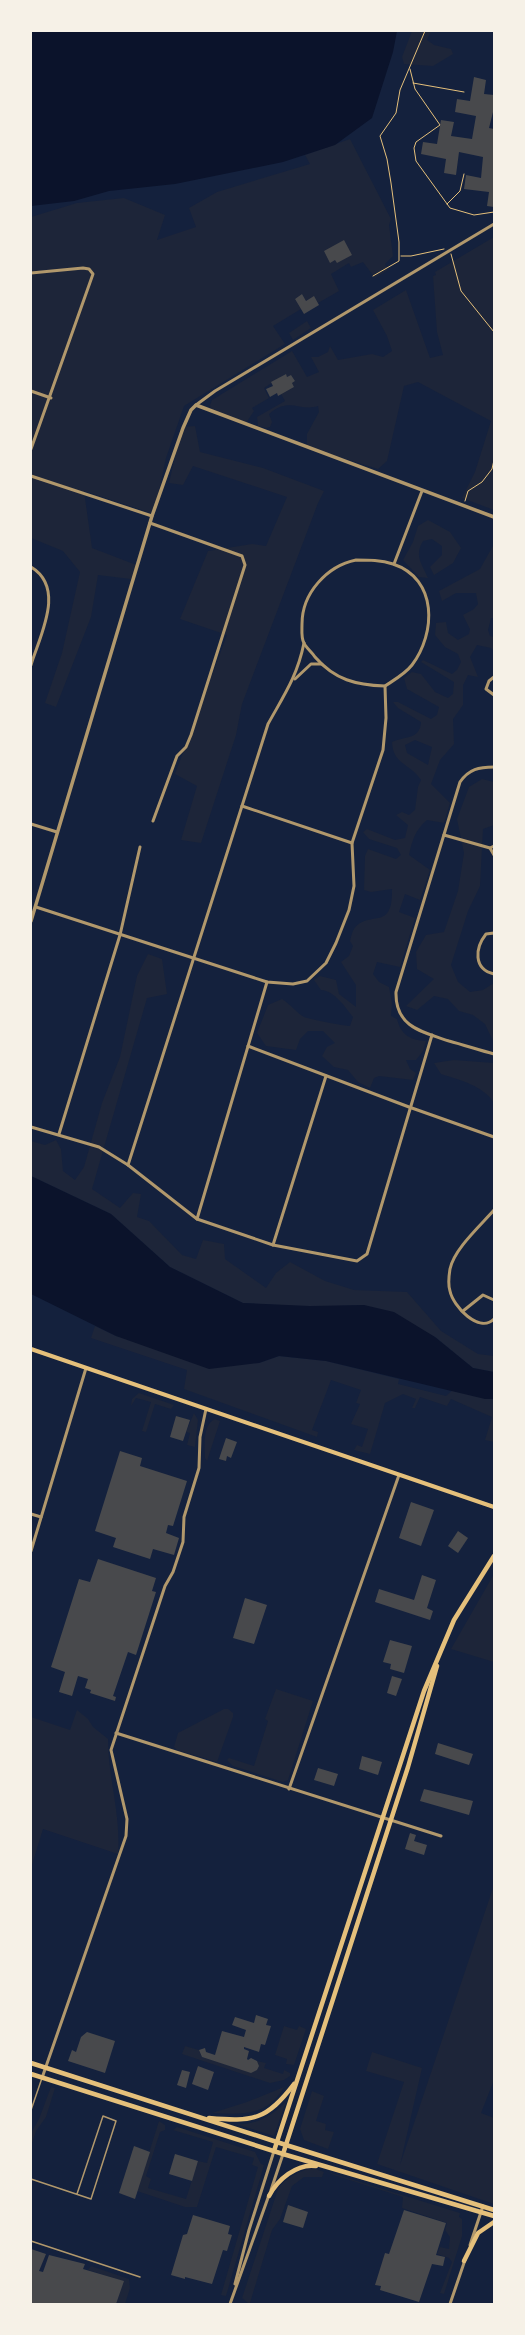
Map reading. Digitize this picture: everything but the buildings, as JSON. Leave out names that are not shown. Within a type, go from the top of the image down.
[{"type":"main road","points":[[31,1349],[494,1507]]},
{"type":"main road","points":[[274,2151],[418,1708],[440,1651],[461,1609],[494,1556]]},
{"type":"main road","points":[[284,2154],[430,1694],[440,1651]]},
{"type":"main road","points":[[31,2063],[494,2210]]},
{"type":"main road","points":[[31,2074],[274,2151],[494,2216]]},
{"type":"main road","points":[[200,2117],[231,2120],[254,2117],[276,2106],[297,2079]]},
{"type":"main road","points":[[269,2196],[278,2181],[305,2166],[321,2166],[341,2171]]},
{"type":"main road","points":[[464,2261],[478,2234],[494,2222]]},
{"type":"street","points":[[31,921],[152,516],[183,428],[191,410],[214,391],[494,224]]},
{"type":"street","points":[[31,273],[83,268],[89,269],[93,274],[51,398],[31,449]]},
{"type":"street","points":[[31,391],[51,398]]},
{"type":"street","points":[[196,405],[494,517]]},
{"type":"street","points":[[31,476],[152,516]]},
{"type":"street","points":[[394,564],[422,491]]},
{"type":"street","points":[[150,523],[242,556],[245,565],[191,735],[186,747],[177,756],[153,821]]},
{"type":"street","points":[[128,1165],[268,724],[292,682],[299,666],[304,643],[302,622],[308,597],[326,574],[343,562],[356,560],[394,564],[411,575],[424,591],[428,601],[429,624],[427,637],[411,666],[385,686],[348,682],[336,676],[322,664],[304,643]]},
{"type":"street","points":[[31,567],[44,578],[50,596],[48,610],[31,665]]},
{"type":"street","points":[[292,682],[310,664],[322,664]]},
{"type":"street","points":[[494,677],[489,681],[486,689],[494,696]]},
{"type":"street","points":[[36,907],[267,982],[293,984],[307,982],[326,963],[349,910],[354,886],[352,843],[383,750],[386,718],[385,686]]},
{"type":"street","points":[[494,767],[478,767],[464,776],[460,782],[396,992],[396,1002],[399,1012],[407,1023],[419,1031],[494,1054]]},
{"type":"street","points":[[242,806],[352,843]]},
{"type":"street","points":[[31,824],[57,832]]},
{"type":"street","points":[[444,835],[490,848],[494,846]]},
{"type":"street","points":[[59,1134],[120,935],[140,847]]},
{"type":"street","points":[[490,848],[494,855]]},
{"type":"street","points":[[494,933],[486,934],[481,940],[477,954],[478,963],[482,969],[494,974]]},
{"type":"street","points":[[197,1219],[267,982]]},
{"type":"street","points":[[31,1128],[59,1134],[99,1147],[128,1165],[197,1219],[273,1245],[357,1262],[367,1254],[409,1107],[432,1035]]},
{"type":"street","points":[[248,1046],[409,1107],[494,1137]]},
{"type":"street","points":[[273,1245],[326,1076]]},
{"type":"street","points":[[494,1210],[461,1248],[450,1268],[450,1291],[463,1311],[481,1324],[486,1324],[494,1319]]},
{"type":"street","points":[[463,1311],[484,1295],[494,1300]]},
{"type":"street","points":[[31,1552],[86,1368]]},
{"type":"street","points":[[42,2078],[126,1836],[127,1819],[111,1750],[165,1586],[172,1574],[183,1542],[184,1517],[199,1468],[200,1437],[206,1409]]},
{"type":"street","points":[[289,1790],[399,1475]]},
{"type":"street","points":[[31,1514],[41,1517]]},
{"type":"street","points":[[116,1733],[289,1790],[441,1836]]},
{"type":"street","points":[[232,2298],[249,2230],[274,2151]]},
{"type":"street","points":[[230,2304],[284,2154]]},
{"type":"street","points":[[450,2304],[483,2206]]},
{"type":"lane","points":[[31,2110],[42,2078]]},
{"type":"lane","points":[[31,2179],[91,2199],[116,2121],[103,2116],[77,2194]]},
{"type":"lane","points":[[31,2241],[140,2277]]},
{"type":"path","points":[[373,276],[397,263],[400,256],[387,159],[380,136],[396,113],[400,90],[425,31]]},
{"type":"path","points":[[410,69],[413,83],[440,125],[416,142],[415,156],[418,166],[447,204],[467,214],[480,215],[494,212]]},
{"type":"path","points":[[413,83],[464,92]]},
{"type":"path","points":[[447,204],[460,191],[464,174]]},
{"type":"path","points":[[400,256],[412,256],[443,248],[451,253],[461,291],[494,332]]},
{"type":"path","points":[[494,254],[494,274]]},
{"type":"path","points":[[463,506],[468,491],[477,487],[484,479],[492,468],[494,460]]},
{"type":"shaded area","points":[[31,31],[397,31],[393,52],[372,118],[335,145],[283,162],[175,184],[109,191],[74,201],[31,206]]},
{"type":"shaded area","points":[[412,31],[431,31],[427,40],[434,45],[451,49],[453,54],[433,66],[404,64],[402,57]]},
{"type":"shaded area","points":[[350,139],[391,219],[389,225],[393,256],[385,264],[388,270],[375,278],[363,262],[351,267],[349,263],[331,274],[339,291],[318,303],[314,297],[306,301],[302,294],[295,299],[301,309],[273,326],[285,344],[184,406],[166,458],[154,514],[84,491],[92,548],[139,566],[131,579],[98,575],[91,617],[56,707],[45,703],[62,653],[80,572],[63,551],[31,538],[31,217],[77,203],[124,198],[165,215],[157,240],[196,227],[189,208],[217,192],[310,164],[305,155]]},
{"type":"shaded area","points":[[494,237],[494,510],[462,498],[475,472],[491,421],[418,382],[404,386],[387,461],[378,469],[307,447],[307,434],[319,412],[318,406],[283,406],[269,414],[272,422],[270,427],[266,428],[258,426],[257,417],[285,401],[281,394],[294,387],[292,383],[295,381],[291,375],[287,377],[285,374],[264,388],[269,398],[252,408],[254,411],[246,423],[211,409],[210,405],[212,400],[292,351],[307,377],[319,372],[311,357],[318,357],[328,352],[330,346],[338,360],[372,354],[383,357],[392,351],[387,336],[373,310],[406,290],[430,358],[443,355],[437,332],[433,276],[436,275],[435,272]]},
{"type":"shaded area","points":[[307,321],[311,328],[293,340],[289,333]]},
{"type":"shaded area","points":[[195,426],[200,452],[263,468],[324,491],[318,503],[242,704],[236,735],[201,843],[181,840],[197,786],[175,774],[227,635],[180,619],[208,551],[252,544],[266,546],[287,497],[193,466],[183,485],[169,483],[182,427]]},
{"type":"shaded area","points":[[428,520],[450,532],[461,548],[453,563],[434,575],[430,567],[442,555],[442,546],[432,539],[423,541],[420,546],[419,556],[428,578],[419,577],[403,560],[413,542],[418,526]]},
{"type":"shaded area","points":[[494,544],[494,618],[491,618],[488,630],[490,636],[494,637],[494,651],[491,648],[477,645],[470,657],[478,677],[468,675],[463,685],[463,705],[453,719],[454,744],[440,760],[431,784],[450,803],[444,823],[427,820],[417,832],[411,845],[409,855],[430,870],[420,900],[405,894],[399,912],[415,918],[400,967],[377,962],[373,974],[379,982],[389,987],[392,1003],[391,1016],[397,1019],[404,1033],[411,1038],[426,1041],[423,1051],[416,1060],[406,1060],[410,1069],[416,1073],[413,1080],[379,1076],[374,1078],[370,1088],[358,1082],[348,1070],[334,1067],[322,1056],[327,1047],[335,1043],[323,1031],[308,1031],[300,1039],[296,1050],[266,1046],[257,1033],[268,1005],[282,999],[304,1017],[350,1026],[353,1017],[347,1009],[331,993],[321,990],[314,980],[320,976],[336,980],[339,994],[356,1007],[356,985],[341,962],[349,956],[353,946],[350,941],[354,929],[360,923],[384,916],[389,911],[392,889],[371,892],[364,890],[365,856],[368,849],[396,859],[401,855],[397,848],[369,839],[363,832],[367,829],[395,840],[405,838],[408,825],[396,815],[402,812],[409,815],[415,810],[418,787],[421,780],[417,774],[395,755],[392,742],[415,735],[420,728],[421,722],[398,708],[393,702],[398,702],[431,719],[437,715],[439,707],[407,689],[404,678],[412,672],[421,674],[435,692],[448,698],[453,694],[454,682],[421,662],[423,660],[452,674],[457,670],[461,662],[458,654],[445,647],[435,635],[436,623],[446,622],[448,633],[458,640],[469,634],[470,629],[463,615],[474,609],[478,604],[476,593],[456,593],[442,601],[439,591],[480,569]],"holes":[[[415,740],[432,747],[428,765],[407,753],[405,745]]]},
{"type":"shaded area","points":[[482,779],[494,782],[494,825],[483,829],[480,886],[468,911],[451,965],[458,982],[470,992],[483,990],[494,983],[494,1043],[485,1024],[473,1015],[459,1011],[448,999],[434,996],[417,1010],[406,1006],[434,979],[417,969],[416,952],[426,935],[444,932],[458,891],[464,853],[457,819],[469,787]]},
{"type":"shaded area","points":[[148,954],[162,959],[167,994],[147,998],[92,1189],[120,1208],[133,1193],[141,1194],[137,1217],[149,1221],[182,1255],[196,1259],[203,1240],[224,1244],[225,1259],[266,1288],[276,1273],[290,1262],[325,1281],[354,1290],[407,1292],[441,1331],[478,1354],[494,1356],[494,1372],[473,1368],[435,1337],[364,1305],[310,1307],[243,1303],[170,1267],[111,1214],[31,1176],[31,1141],[45,1145],[56,1140],[61,1149],[63,1171],[75,1180],[84,1167],[102,1103],[120,1057],[137,976]]},
{"type":"shaded area","points":[[454,1060],[494,1063],[494,1103],[484,1092],[471,1084],[441,1074],[434,1063]]},
{"type":"shaded area","points":[[31,1176],[111,1214],[170,1267],[243,1303],[310,1306],[364,1305],[394,1312],[435,1337],[473,1368],[494,1372],[494,1399],[485,1399],[326,1361],[279,1356],[259,1363],[209,1369],[116,1336],[31,1294]]},
{"type":"shaded area","points":[[95,1326],[116,1336],[259,1363],[279,1356],[326,1361],[399,1379],[398,1384],[446,1396],[457,1386],[494,1400],[494,1442],[485,1440],[492,1417],[451,1399],[447,1406],[420,1397],[415,1408],[412,1408],[416,1399],[403,1394],[385,1403],[370,1454],[354,1450],[357,1445],[362,1447],[368,1429],[351,1424],[360,1404],[356,1403],[361,1390],[331,1380],[312,1430],[318,1432],[317,1437],[184,1389],[187,1370],[91,1338]]},
{"type":"shaded area","points":[[139,1393],[174,1405],[171,1409],[155,1404],[146,1432],[142,1431],[151,1402],[136,1398],[131,1406],[132,1399]]},
{"type":"shaded area","points":[[194,1413],[198,1420],[195,1447],[187,1445],[190,1433],[186,1432]]},
{"type":"shaded area","points":[[215,1419],[220,1421],[207,1461],[205,1458],[205,1436],[208,1426]]},
{"type":"shaded area","points":[[494,1574],[494,1662],[451,1649]]},
{"type":"shaded area","points":[[276,1689],[313,1701],[288,1780],[283,1782],[233,1766],[227,1760],[229,1758],[254,1766],[268,1721],[265,1719]]},
{"type":"shaded area","points":[[224,1709],[228,1709],[233,1713],[233,1717],[217,1762],[177,1750],[174,1747],[178,1733]]},
{"type":"shaded area","points":[[77,1710],[88,1719],[93,1727],[108,1739],[110,1768],[118,1825],[118,1854],[43,1829],[31,1868],[31,1717],[70,1730]]},
{"type":"shaded area","points":[[494,1885],[494,2080],[481,2113],[494,2118],[494,2204],[377,2164],[404,2082],[366,2071],[372,2052],[422,2068],[400,2165]]},
{"type":"shaded area","points":[[284,2026],[297,2030],[299,2026],[306,2029],[294,2065],[286,2064],[287,2059],[275,2055]]},
{"type":"shaded area","points":[[185,2046],[199,2050],[202,2057],[251,2072],[257,2070],[259,2066],[257,2061],[266,2063],[264,2068],[283,2074],[284,2070],[290,2073],[290,2076],[284,2080],[270,2083],[182,2054]]},
{"type":"shaded area","points":[[51,2087],[55,2088],[46,2117],[36,2131],[31,2146],[31,2133],[39,2119]]},
{"type":"shaded area","points":[[284,2087],[278,2097],[270,2104],[253,2112],[234,2114],[212,2113],[247,2102]]},
{"type":"shaded area","points":[[312,2091],[324,2096],[316,2121],[326,2124],[325,2130],[334,2132],[328,2149],[304,2140],[300,2129]]},
{"type":"shaded area","points":[[286,2102],[274,2136],[236,2124],[250,2123],[263,2119]]},
{"type":"shaded area","points":[[159,2121],[165,2125],[165,2130],[160,2132],[146,2176],[151,2179],[148,2188],[186,2199],[198,2161],[207,2163],[213,2142],[173,2130],[177,2127],[255,2152],[261,2164],[264,2165],[226,2296],[221,2295],[258,2167],[252,2165],[254,2158],[216,2147],[197,2207],[185,2207],[137,2191]]},
{"type":"shaded area","points":[[313,2168],[324,2172],[322,2177],[304,2177],[292,2186],[280,2219],[272,2230],[250,2303],[253,2304],[249,2304],[242,2298],[278,2189],[284,2182],[293,2176]]},
{"type":"shaded area","points":[[331,2173],[460,2213],[459,2217],[462,2219],[462,2236],[444,2294],[440,2293],[452,2262],[449,2258],[437,2254],[440,2247],[449,2249],[450,2237],[445,2230],[447,2223],[402,2208],[403,2197]]},
{"type":"shaded area","points":[[91,2266],[129,2279],[130,2288],[125,2304],[116,2304],[123,2281],[88,2270]]}]
